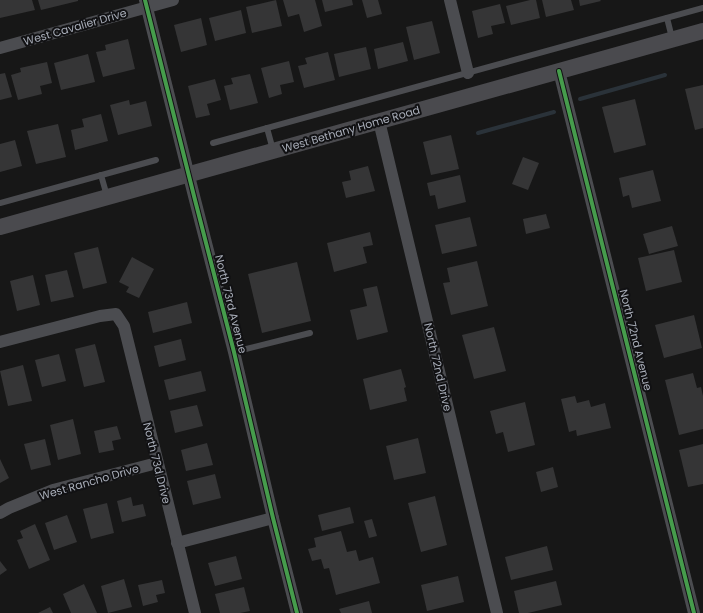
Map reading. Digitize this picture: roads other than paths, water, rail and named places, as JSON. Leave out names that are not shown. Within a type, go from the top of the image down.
[{"type":"main road","name":"West Bethany Home Road","points":[[0,227],[703,31]]},
{"type":"street","name":"West Cavalier Drive","points":[[0,48],[146,4],[173,0]]},
{"type":"street","points":[[450,0],[468,73]]},
{"type":"street","name":"North 73rd Avenue","points":[[146,4],[234,352],[273,518],[298,613]]},
{"type":"street","name":"North 72nd Avenue","points":[[560,71],[694,613]]},
{"type":"street","name":"North 72nd Drive","points":[[379,121],[497,613]]},
{"type":"street","name":"North 73d Drive","points":[[0,342],[100,316],[116,314],[124,326],[195,613]]},
{"type":"street","name":"West Rancho Drive","points":[[0,513],[53,490],[157,463]]},
{"type":"street","points":[[177,543],[273,518]]},
{"type":"lane","name":"West Bethany Home Road","points":[[213,143],[703,8]]},
{"type":"lane","points":[[667,18],[672,40]]},
{"type":"lane","points":[[267,128],[273,150]]},
{"type":"lane","points":[[0,203],[156,160]]},
{"type":"lane","points":[[101,175],[107,196]]},
{"type":"lane","points":[[234,352],[310,333]]},
{"type":"waterway","points":[[580,99],[665,75]]},
{"type":"waterway","points":[[478,133],[554,112]]}]
